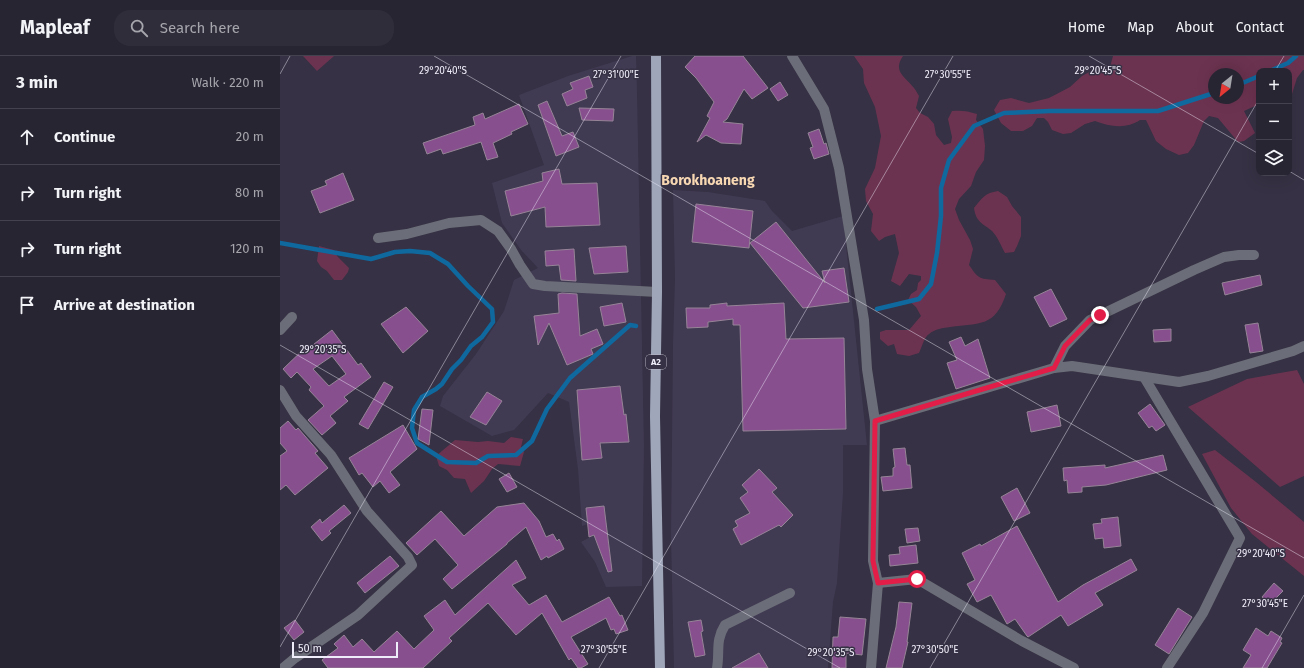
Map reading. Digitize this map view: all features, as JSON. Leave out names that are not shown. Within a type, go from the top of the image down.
[{"type":"main road","name":"A2","points":[[656,56],[657,292],[655,416],[660,668]]},
{"type":"street","points":[[792,56],[824,109],[839,168],[864,320],[867,369],[875,421],[873,561],[878,583],[871,668]]},
{"type":"street","points":[[378,238],[407,234],[449,223],[481,220],[498,231],[534,284],[545,286],[657,292]]},
{"type":"street","points":[[1054,368],[1065,346],[1090,320],[1224,257],[1240,254],[1254,255]]},
{"type":"street","points":[[280,330],[292,317]]},
{"type":"street","points":[[875,421],[1054,368],[1072,366],[1179,382],[1208,376],[1293,351],[1304,346]]},
{"type":"street","points":[[1144,377],[1240,538],[1203,613],[1167,668]]},
{"type":"street","points":[[280,390],[296,416],[331,456],[367,510],[408,557],[412,565],[358,615],[295,658],[283,668]]},
{"type":"street","points":[[878,583],[917,579],[1022,641],[1074,668]]},
{"type":"street","points":[[717,668],[718,644],[720,634],[725,625],[790,593]]},
{"type":"shaded area","points":[[303,56],[334,56],[317,71]]},
{"type":"shaded area","points":[[636,56],[644,447],[642,586],[606,587],[595,562],[581,542],[596,534],[588,524],[582,526],[578,469],[569,402],[548,393],[514,430],[492,436],[440,406],[443,396],[476,354],[504,311],[514,280],[538,268],[521,250],[502,223],[492,183],[544,165],[519,95],[568,76]]},
{"type":"shaded area","points":[[854,56],[903,56],[899,66],[901,74],[915,89],[919,96],[916,108],[920,113],[928,117],[934,124],[936,135],[944,145],[951,143],[952,137],[948,119],[952,111],[964,111],[977,114],[976,120],[983,129],[985,146],[984,160],[976,172],[971,186],[959,199],[955,209],[973,249],[969,265],[979,277],[995,280],[1006,294],[997,313],[991,318],[978,324],[945,328],[934,331],[926,337],[919,353],[909,356],[897,354],[894,344],[888,346],[880,339],[880,332],[886,330],[909,330],[921,316],[916,307],[908,300],[911,294],[917,290],[921,276],[909,274],[900,286],[891,281],[899,253],[895,234],[885,237],[879,241],[871,231],[873,214],[866,201],[865,189],[875,168],[881,136],[875,107],[864,83],[863,69]]},
{"type":"shaded area","points":[[1113,56],[1304,56],[1304,70],[1297,78],[1292,94],[1292,68],[1256,68],[1256,106],[1244,111],[1255,133],[1244,141],[1238,142],[1218,118],[1209,116],[1204,121],[1194,145],[1188,153],[1179,155],[1166,149],[1156,141],[1146,120],[1140,120],[1124,126],[1112,126],[1095,121],[1085,124],[1071,133],[1063,134],[1052,130],[1044,118],[1037,118],[1032,126],[1023,131],[1011,131],[1001,123],[994,110],[1000,100],[1011,98],[1029,103],[1049,98],[1070,87],[1082,76],[1093,70],[1110,67]]},
{"type":"shaded area","points":[[673,190],[708,192],[765,201],[772,211],[792,231],[843,216],[867,445],[843,445],[843,493],[837,583],[833,602],[828,668],[674,668],[671,538],[675,278]]},
{"type":"shaded area","points":[[998,191],[1007,197],[1021,217],[1021,236],[1014,252],[1005,253],[994,233],[980,222],[975,213],[974,208],[982,199],[990,193]]},
{"type":"shaded area","points":[[319,246],[334,250],[337,256],[349,268],[342,280],[334,280],[327,271],[321,267],[317,261]]},
{"type":"shaded area","points":[[1297,370],[1304,384],[1304,476],[1280,487],[1188,407],[1247,379]]},
{"type":"shaded area","points":[[511,437],[523,439],[521,447],[524,452],[520,466],[498,464],[492,469],[484,481],[471,493],[465,479],[454,478],[447,470],[439,466],[436,456],[455,440],[504,443]]},
{"type":"shaded area","points":[[1215,450],[1304,522],[1304,576],[1252,534],[1231,508],[1202,454]]},
{"type":"building","points":[[695,56],[743,56],[768,88],[752,99],[744,89],[727,119],[723,122],[743,124],[741,144],[721,143],[706,135],[697,142],[710,118],[707,116],[714,102],[696,78],[685,67]]},
{"type":"building","points":[[589,76],[593,87],[585,90],[587,98],[567,106],[562,94],[573,89],[570,83]]},
{"type":"building","points":[[780,82],[788,95],[778,101],[770,89]]},
{"type":"building","points":[[547,101],[562,136],[573,132],[579,147],[556,156],[538,105]]},
{"type":"building","points":[[519,104],[528,124],[493,143],[498,157],[487,160],[481,142],[443,154],[441,149],[427,154],[423,143],[475,125],[473,117],[483,113],[485,119]]},
{"type":"building","points":[[579,108],[614,109],[613,121],[582,120]]},
{"type":"building","points":[[819,129],[824,144],[826,143],[829,154],[814,159],[810,148],[813,147],[808,133]]},
{"type":"building","points":[[559,169],[562,184],[597,183],[600,225],[546,227],[545,207],[511,216],[505,191],[543,181],[542,173]]},
{"type":"building","points":[[343,173],[354,200],[320,213],[311,191],[327,185],[325,181]]},
{"type":"building","points":[[696,204],[753,211],[749,248],[692,242]]},
{"type":"building","points":[[776,222],[825,283],[822,271],[844,268],[849,302],[803,308],[750,243]]},
{"type":"building","points":[[626,246],[628,272],[594,274],[589,248]]},
{"type":"building","points":[[574,249],[576,281],[561,280],[559,265],[546,266],[545,251]]},
{"type":"building","points":[[1260,275],[1262,285],[1225,295],[1222,283]]},
{"type":"building","points":[[1051,289],[1067,319],[1050,327],[1034,297]]},
{"type":"building","points":[[558,294],[577,294],[580,336],[597,329],[603,344],[591,349],[593,354],[567,365],[549,323],[538,345],[534,316],[559,313]]},
{"type":"building","points":[[622,303],[626,322],[604,326],[600,307]]},
{"type":"building","points":[[727,303],[727,306],[784,303],[786,339],[844,338],[846,429],[743,431],[740,325],[733,325],[733,319],[708,322],[708,327],[687,328],[686,308],[710,308],[710,305]]},
{"type":"building","points":[[406,307],[428,331],[403,353],[381,324]]},
{"type":"building","points":[[1258,323],[1263,351],[1250,353],[1245,325]]},
{"type":"building","points":[[1171,329],[1171,341],[1154,342],[1153,330]]},
{"type":"building","points":[[332,330],[358,365],[361,363],[371,377],[344,397],[348,401],[330,416],[336,423],[322,435],[308,420],[324,406],[309,390],[311,387],[297,372],[291,378],[283,369],[307,346],[309,348]],"holes":[[[332,356],[346,374],[329,386],[313,369]]]},
{"type":"building","points":[[961,337],[965,346],[978,339],[990,378],[956,389],[947,363],[957,360],[949,342]]},
{"type":"building","points":[[384,382],[393,387],[368,429],[359,424]]},
{"type":"building","points":[[620,386],[624,415],[626,414],[629,442],[600,443],[602,458],[582,460],[577,390]]},
{"type":"building","points":[[487,392],[502,401],[486,425],[470,417]]},
{"type":"building","points":[[1150,404],[1165,425],[1156,431],[1152,426],[1149,428],[1138,413]]},
{"type":"building","points":[[1057,405],[1061,426],[1031,432],[1027,412]]},
{"type":"building","points":[[422,409],[433,410],[429,445],[418,439]]},
{"type":"building","points":[[288,421],[296,430],[298,428],[318,451],[315,453],[328,468],[295,495],[286,485],[280,490],[280,456],[287,451],[280,443],[280,428]]},
{"type":"building","points":[[403,425],[417,449],[390,472],[400,485],[389,493],[380,481],[373,487],[362,473],[359,475],[349,458]]},
{"type":"building","points":[[905,448],[907,465],[910,465],[912,488],[883,491],[881,477],[893,476],[893,468],[895,467],[893,449]]},
{"type":"building","points":[[1163,455],[1167,470],[1106,485],[1082,487],[1082,492],[1068,493],[1067,480],[1064,481],[1063,468],[1105,465],[1105,468]]},
{"type":"building","points":[[759,469],[777,488],[772,492],[793,515],[781,527],[779,525],[741,545],[733,529],[738,526],[735,521],[750,513],[740,498],[748,492],[742,485]]},
{"type":"building","points":[[509,473],[517,487],[507,492],[499,479]]},
{"type":"building","points":[[1017,488],[1030,513],[1014,521],[1001,497]]},
{"type":"building","points":[[524,503],[539,521],[546,537],[553,534],[557,541],[559,539],[564,549],[548,558],[547,556],[541,560],[526,527],[452,589],[443,579],[458,565],[435,539],[417,555],[406,543],[441,511],[464,536],[497,507]]},
{"type":"building","points":[[344,505],[351,513],[329,531],[331,533],[322,541],[311,527],[320,519],[322,523]]},
{"type":"building","points":[[604,506],[612,571],[608,572],[594,535],[589,537],[586,508]]},
{"type":"building","points":[[1118,517],[1121,546],[1104,548],[1103,538],[1095,539],[1093,524],[1102,523],[1101,519]]},
{"type":"building","points":[[1017,526],[1058,602],[1083,585],[1131,559],[1137,570],[1095,593],[1103,605],[1068,626],[1061,615],[1028,637],[1015,619],[1007,624],[991,595],[977,602],[967,584],[975,580],[962,553],[980,544],[981,546]]},
{"type":"building","points":[[918,528],[920,541],[907,543],[905,529]]},
{"type":"building","points":[[916,545],[918,563],[890,566],[889,555],[900,554],[899,547]]},
{"type":"building","points":[[390,556],[399,566],[365,593],[357,583]]},
{"type":"building","points":[[516,560],[526,578],[512,585],[529,605],[546,595],[562,622],[609,597],[620,616],[622,615],[628,630],[616,634],[614,629],[611,630],[606,618],[571,637],[588,664],[578,668],[571,658],[569,660],[542,613],[516,635],[488,603],[449,638],[452,641],[423,668],[328,668],[322,660],[338,648],[334,644],[344,635],[353,647],[362,639],[374,652],[397,631],[414,649],[434,630],[424,616],[445,600],[455,615]]},
{"type":"building","points":[[1274,583],[1283,591],[1270,604],[1262,597]]},
{"type":"building","points":[[899,602],[912,603],[908,642],[902,668],[886,668],[896,627]]},
{"type":"building","points":[[1178,608],[1192,617],[1169,654],[1155,645]]},
{"type":"building","points":[[840,617],[866,619],[862,655],[846,653],[846,668],[832,668],[833,637],[838,637]]},
{"type":"building","points":[[295,620],[304,632],[294,640],[284,628]]},
{"type":"building","points":[[701,620],[703,631],[701,632],[705,655],[695,657],[688,622]]},
{"type":"building","points":[[1256,628],[1268,636],[1271,631],[1282,638],[1280,642],[1282,643],[1267,668],[1243,668],[1251,655],[1243,650]]},
{"type":"building","points":[[759,653],[768,668],[732,668]]},
{"type":"waterway","points":[[1277,68],[1288,63],[1296,56]]},
{"type":"waterway","points":[[1244,82],[1256,77]]},
{"type":"waterway","points":[[877,309],[919,299],[931,284],[937,253],[941,216],[941,188],[949,160],[974,126],[1004,113],[1050,111],[1158,111],[1208,95]]},
{"type":"waterway","points":[[280,243],[371,259],[395,252],[410,251],[430,253],[448,264],[492,309],[493,322],[482,337],[471,346],[442,384],[422,397],[414,410],[412,428],[417,443],[447,462],[476,463],[488,456],[516,455],[532,441],[547,409],[570,378],[630,325],[636,326]]},
{"type":"district","name":"Borokhoaneng","points":[[708,180]]},
{"type":"route","points":[[917,579],[878,583],[873,561],[875,421],[1054,368],[1065,346],[1090,320],[1100,315]]}]
